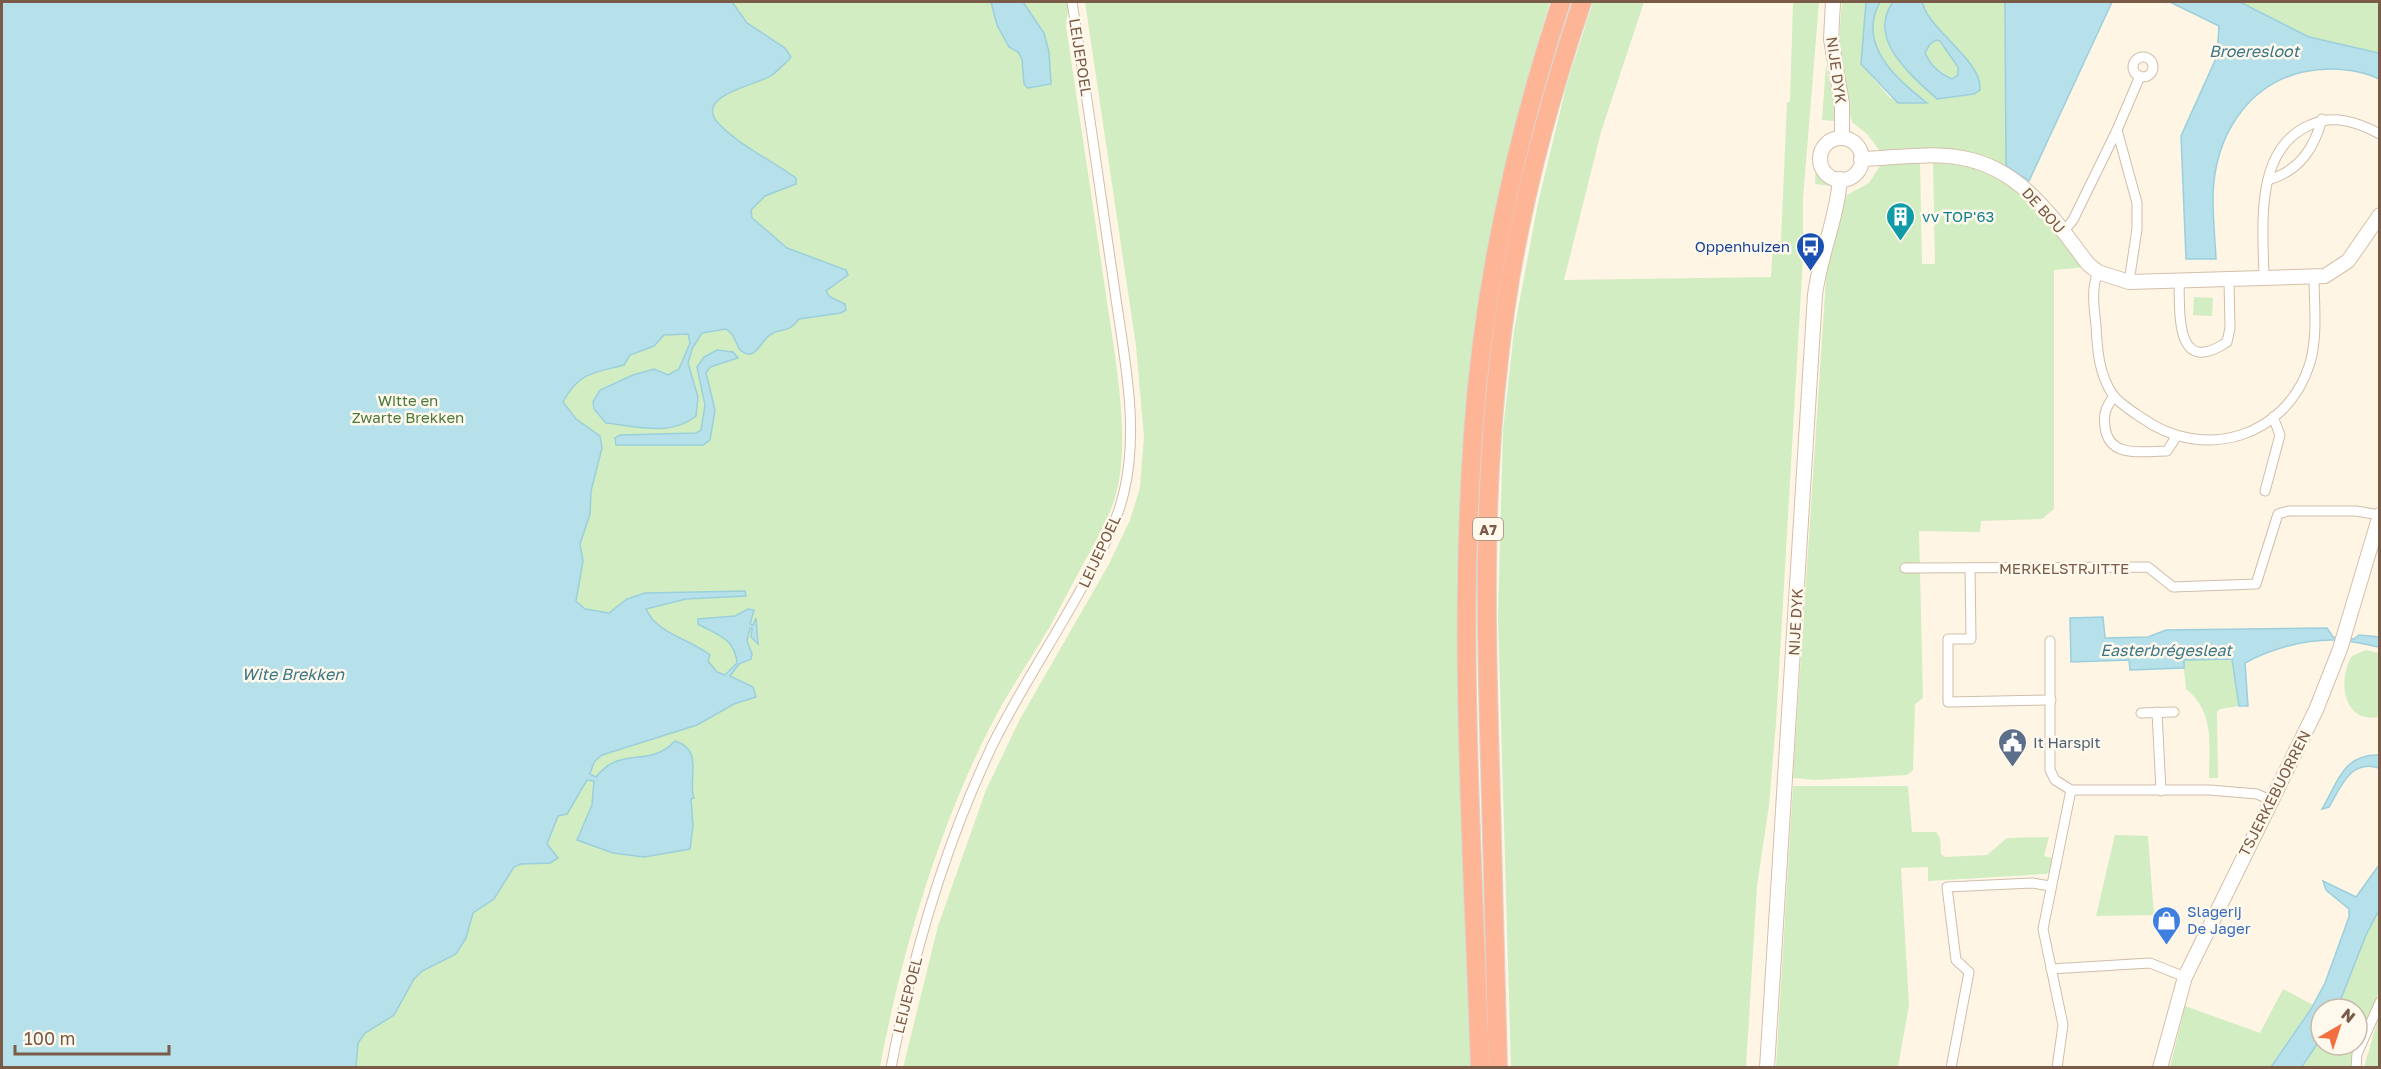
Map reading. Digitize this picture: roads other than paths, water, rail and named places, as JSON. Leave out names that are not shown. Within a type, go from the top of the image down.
[{"type":"highway","name":"A7","points":[[1480,1068],[1469,684],[1468,531],[1473,433],[1487,306],[1511,178],[1538,74],[1561,2]]},
{"type":"highway","name":"A7","points":[[1498,1068],[1487,687],[1489,473],[1499,359],[1513,270],[1546,118],[1582,2]]},
{"type":"street","name":"LEIJEPOEL","points":[[891,1068],[920,945],[970,799],[992,746],[1099,556],[1115,520],[1128,472],[1128,392],[1072,2]]},
{"type":"street","name":"NIJE DYK","points":[[1833,2],[1831,39],[1842,104],[1842,138]]},
{"type":"street","points":[[2064,231],[2073,220],[2117,130],[2140,76]]},
{"type":"street","points":[[2264,277],[2264,213],[2268,180],[2274,158],[2285,141],[2297,130],[2322,119],[2341,118],[2379,134]]},
{"type":"street","points":[[2268,180],[2282,176],[2295,168],[2316,142],[2322,119]]},
{"type":"street","points":[[2117,130],[2137,203],[2137,229],[2129,282]]},
{"type":"street","points":[[1842,138],[1857,145],[1861,159],[1856,173],[1840,179],[1826,174],[1820,157],[1828,142],[1842,138]]},
{"type":"street","name":"DE BOU","points":[[1861,159],[1960,157],[1984,163],[2025,188],[2064,231],[2088,264],[2098,272],[2129,282],[2325,276],[2342,267],[2379,215]]},
{"type":"street","name":"NIJE DYK","points":[[1767,1068],[1815,295],[1818,271],[1831,230],[1840,179]]},
{"type":"street","points":[[2098,272],[2093,292],[2098,357],[2114,396],[2156,428],[2176,437],[2202,441],[2226,440],[2264,425],[2297,389],[2310,362],[2313,345],[2314,276]]},
{"type":"street","points":[[2179,281],[2180,330],[2186,344],[2197,352],[2212,352],[2227,342],[2230,328],[2229,280]]},
{"type":"street","points":[[2114,396],[2106,408],[2104,420],[2106,439],[2113,447],[2121,451],[2168,451],[2176,437]]},
{"type":"street","points":[[2265,491],[2280,435],[2272,417]]},
{"type":"street","name":"MERKELSTRJITTE","points":[[1905,568],[2148,567],[2173,587],[2256,584],[2278,514],[2288,511],[2356,511],[2379,515]]},
{"type":"street","name":"TSJERKEBUORREN","points":[[2160,1068],[2185,977],[2316,710],[2346,631],[2379,515]]},
{"type":"street","points":[[1970,568],[1971,639],[1948,639],[1948,702],[2051,700]]},
{"type":"street","points":[[2050,641],[2051,775],[2060,785],[2071,790],[2210,790],[2257,794],[2270,800]]},
{"type":"street","points":[[2141,712],[2174,712]]},
{"type":"street","points":[[2157,712],[2161,791]]},
{"type":"street","points":[[2056,1068],[2063,1025],[2043,929],[2071,790]]},
{"type":"street","points":[[1951,1068],[1969,972],[1956,960],[1947,887],[2032,883],[2050,886]]},
{"type":"street","points":[[2051,969],[2150,963],[2185,977]]},
{"type":"street","points":[[2356,1068],[2357,1054],[2379,1002]]},
{"type":"water","name":"Wite Brekken","points":[[2,2],[732,2],[747,23],[785,48],[791,57],[772,75],[730,92],[720,99],[714,106],[713,115],[720,125],[738,140],[796,178],[796,184],[765,196],[751,210],[752,218],[787,248],[846,270],[848,275],[826,291],[830,297],[845,304],[846,310],[841,313],[799,319],[787,329],[774,332],[754,353],[750,354],[740,350],[732,334],[726,329],[702,333],[692,349],[688,363],[698,397],[696,416],[675,426],[641,428],[606,423],[594,409],[593,402],[600,390],[633,375],[654,369],[668,375],[679,369],[690,343],[688,334],[664,335],[654,346],[630,355],[624,365],[588,375],[575,385],[563,402],[576,419],[600,436],[602,448],[591,491],[590,514],[580,544],[583,561],[576,601],[585,609],[609,613],[627,599],[645,593],[745,591],[746,596],[686,599],[646,609],[651,617],[666,630],[710,655],[708,661],[717,672],[725,675],[737,663],[733,648],[724,638],[698,624],[698,619],[735,616],[748,609],[754,610],[750,624],[753,625],[756,618],[758,644],[751,637],[752,628],[750,628],[747,641],[752,654],[751,659],[739,664],[730,676],[753,687],[756,697],[734,704],[697,725],[602,755],[594,762],[590,774],[596,777],[615,762],[655,754],[675,741],[684,745],[690,751],[693,766],[694,798],[691,799],[693,826],[690,849],[644,857],[613,853],[577,840],[592,805],[594,781],[587,780],[567,814],[558,816],[547,844],[558,858],[550,863],[521,864],[514,867],[494,899],[473,913],[466,938],[456,954],[422,971],[414,979],[394,1015],[365,1033],[358,1043],[356,1067],[2,1067]]},
{"type":"water","points":[[991,2],[1023,2],[1044,33],[1049,52],[1051,84],[1028,88],[1024,84],[1022,59],[1018,52],[1009,47],[997,25]]},
{"type":"water","points":[[1866,2],[1880,2],[1874,18],[1873,33],[1876,47],[1883,60],[1927,103],[1898,103],[1861,64]]},
{"type":"water","points":[[1893,2],[1922,2],[1936,26],[1961,52],[1975,71],[1980,90],[1974,94],[1937,99],[1895,56],[1888,43],[1885,30],[1886,16]],"holes":[[[1936,40],[1940,41],[1958,67],[1958,75],[1952,79],[1936,69],[1925,53],[1930,44]]]},
{"type":"water","points":[[2005,2],[2112,2],[2029,181],[2006,166]]},
{"type":"water","name":"Broeresloot","points":[[2170,2],[2240,2],[2309,37],[2379,53],[2379,79],[2342,70],[2322,69],[2303,72],[2284,78],[2268,87],[2241,112],[2231,127],[2217,162],[2213,190],[2216,259],[2186,259],[2181,136],[2217,56],[2219,26]]},
{"type":"water","points":[[717,350],[733,352],[738,358],[710,367],[706,373],[715,410],[710,440],[703,445],[616,445],[615,438],[620,435],[696,433],[701,430],[705,405],[697,367],[704,357]]},
{"type":"water","name":"Easterbrégesleat","points":[[2103,617],[2105,638],[2148,637],[2166,630],[2327,628],[2333,637],[2354,639],[2359,635],[2379,637],[2379,647],[2321,640],[2287,646],[2265,654],[2245,663],[2248,706],[2239,706],[2232,659],[2184,660],[2184,668],[2130,670],[2129,660],[2071,662],[2070,618]]},
{"type":"water","points":[[2379,755],[2379,768],[2369,766],[2354,771],[2342,783],[2329,807],[2322,809],[2349,765],[2357,759]]},
{"type":"water","points":[[2379,865],[2379,910],[2366,935],[2342,997],[2317,997],[2325,983],[2349,917],[2349,909],[2326,890],[2323,881],[2356,897]]},
{"type":"water","points":[[2309,1012],[2309,1056],[2302,1067],[2271,1067]]},
{"type":"place","name":"vv TOP'63","points":[[1901,242]]},
{"type":"place","name":"Oppenhuizen","points":[[1811,272]]},
{"type":"place","name":"It Harspit","points":[[2012,768]]},
{"type":"place","name":"Slagerij De Jager","points":[[2166,946]]},
{"type":"park label","name":"Witte en Zwarte Brekken","points":[[408,408]]}]
